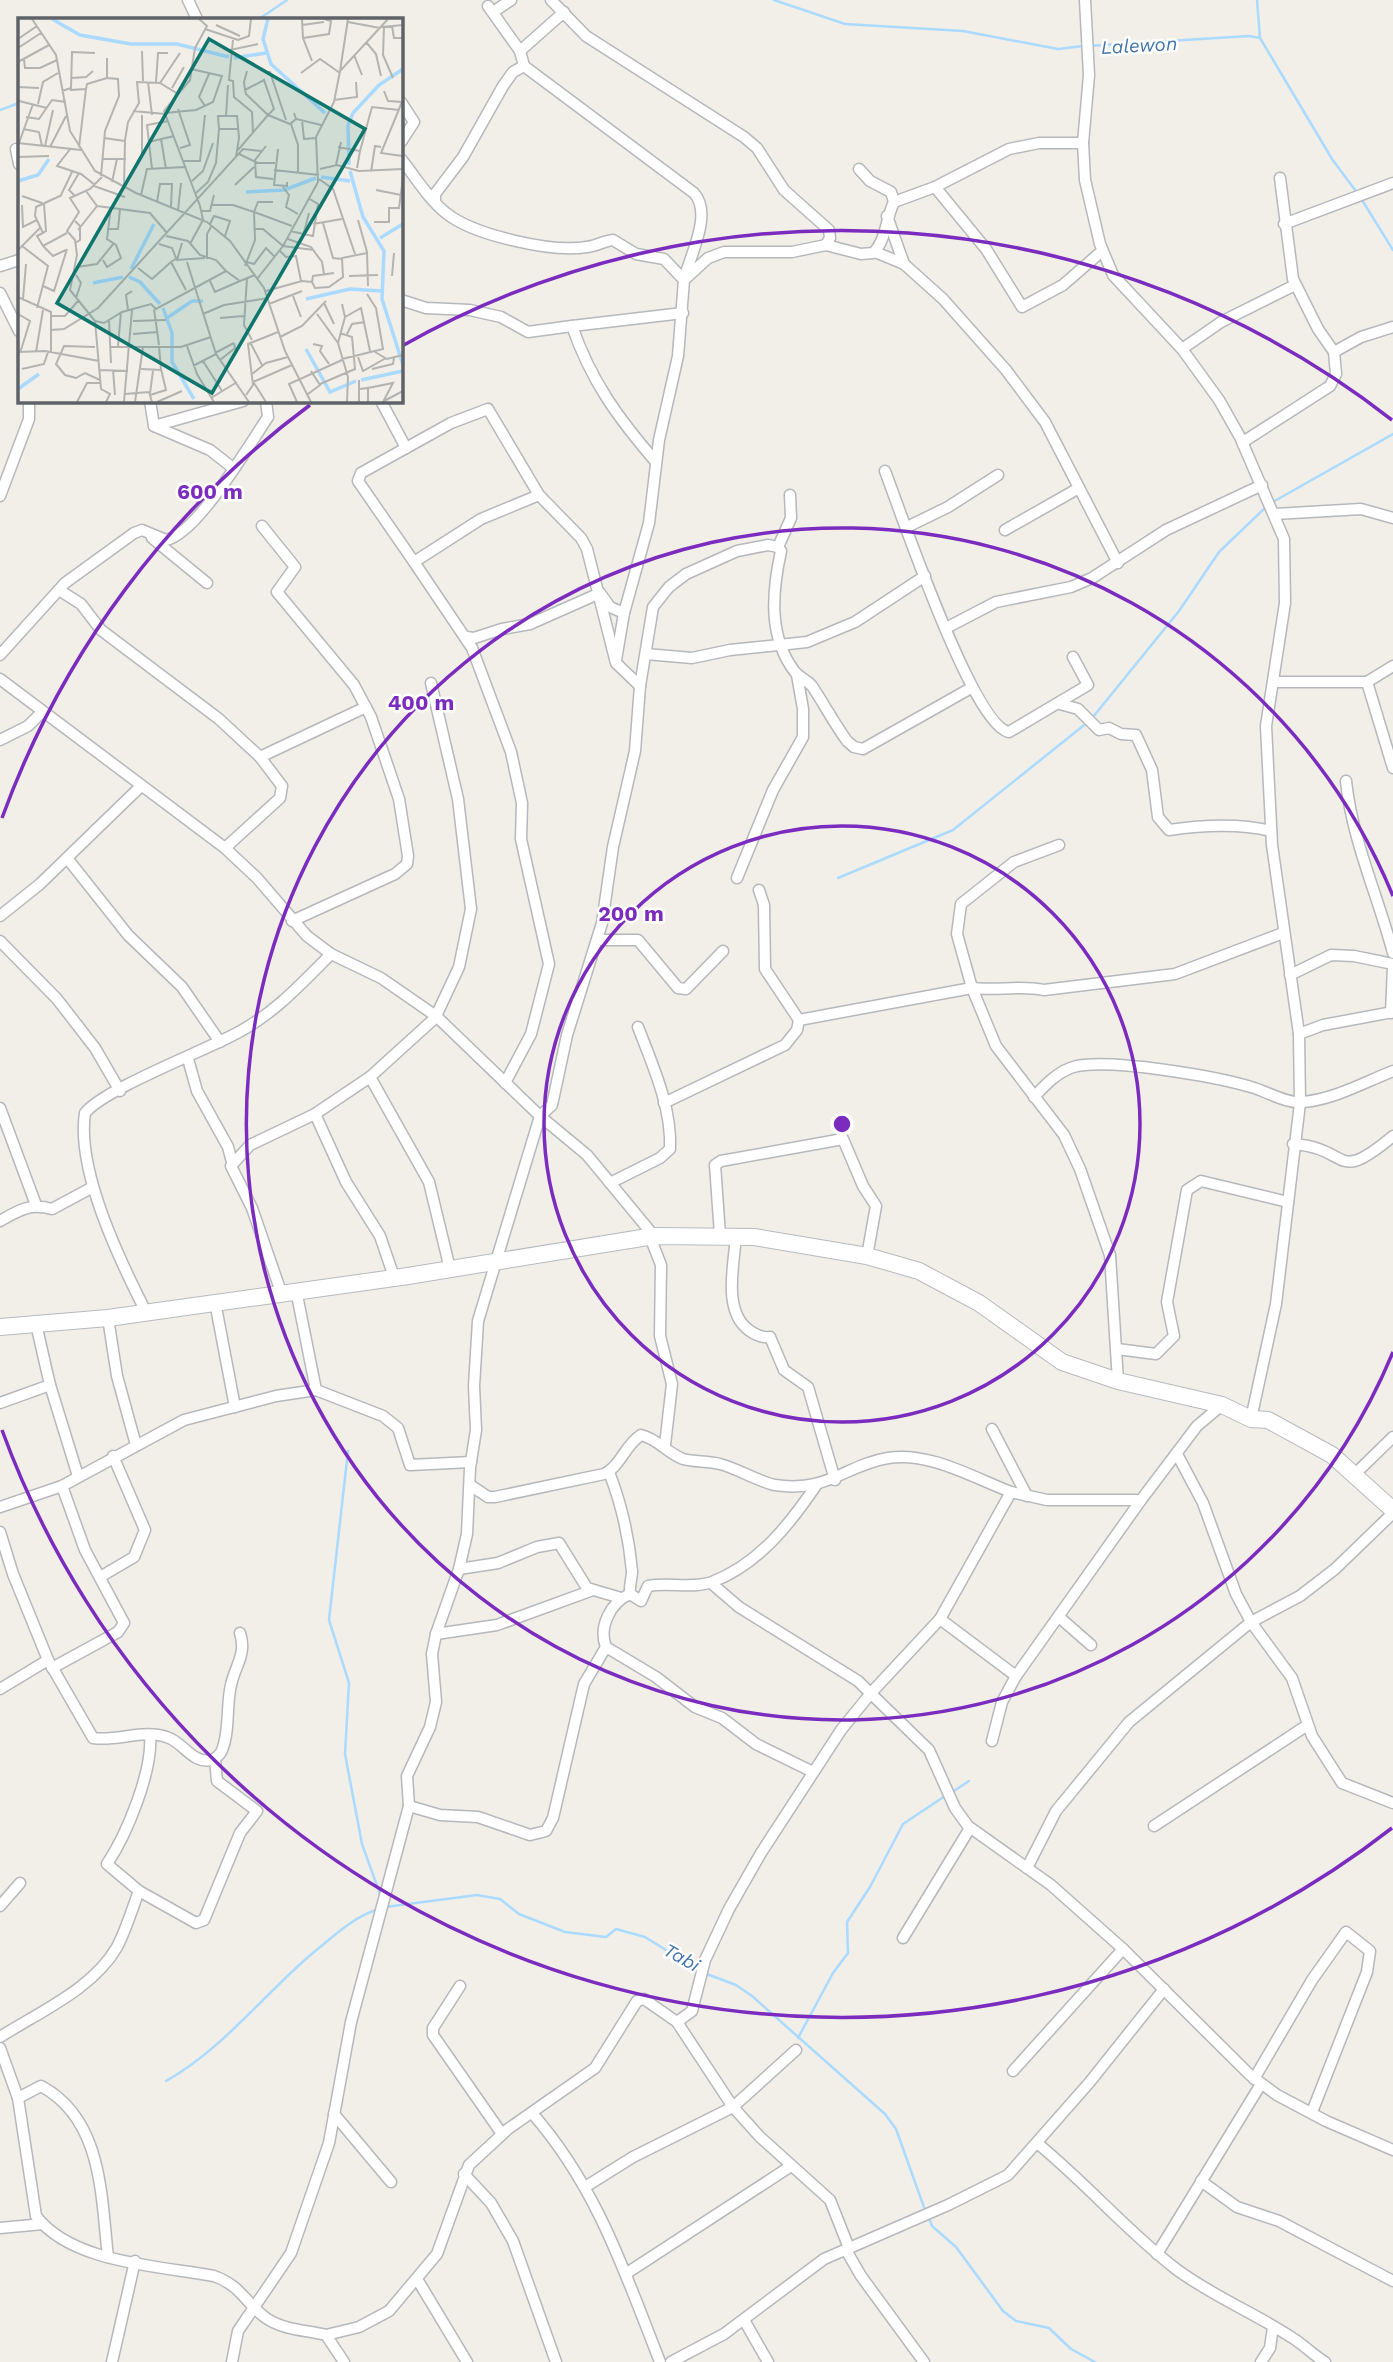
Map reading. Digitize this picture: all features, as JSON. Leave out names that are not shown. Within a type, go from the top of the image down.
[{"type":"street","points":[[188,0],[197,18]]},
{"type":"street","points":[[511,0],[491,9],[520,51],[524,66],[700,200],[703,216],[684,280],[683,313],[656,462],[649,523],[624,613],[616,663]]},
{"type":"street","points":[[551,0],[586,36],[757,148],[784,190],[829,230],[831,238],[826,245]]},
{"type":"street","points":[[1085,0],[1089,75],[1083,143],[1085,180],[1102,251],[1113,275],[1182,349],[1219,400],[1243,442],[1284,539],[1286,569],[1274,682],[1266,726],[1271,831],[1299,1034],[1300,1103],[1276,1304],[1251,1419]]},
{"type":"street","points":[[520,51],[564,12]]},
{"type":"street","points":[[435,202],[435,194],[463,157],[503,86],[513,72],[524,66]]},
{"type":"street","points":[[402,104],[414,122],[402,140]]},
{"type":"street","points":[[894,202],[935,187],[1009,149],[1040,142],[1083,143]]},
{"type":"street","points":[[16,149],[18,159]]},
{"type":"street","points":[[402,160],[435,202],[462,223],[503,237],[558,247],[586,247],[613,240],[636,254],[664,259],[684,280]]},
{"type":"street","points":[[859,169],[870,181],[891,191],[894,202],[887,216],[880,245],[875,252]]},
{"type":"street","points":[[1243,442],[1330,386],[1336,374],[1334,352],[1295,285],[1288,263],[1280,178]]},
{"type":"street","points":[[1284,224],[1393,183]]},
{"type":"street","points":[[935,187],[986,248],[1018,306],[1022,307],[1063,285],[1102,251]]},
{"type":"street","points":[[887,216],[904,264]]},
{"type":"street","points":[[684,280],[708,258],[724,252],[792,253],[826,245],[861,254],[875,252],[904,264],[943,299],[1006,370],[1045,422],[1118,563]]},
{"type":"street","points":[[0,266],[18,260]]},
{"type":"street","points":[[1182,349],[1222,322],[1295,285]]},
{"type":"street","points":[[0,293],[18,329]]},
{"type":"street","points":[[402,300],[426,308],[470,310],[501,317],[528,332],[683,313]]},
{"type":"street","points":[[572,326],[585,365],[603,397],[656,462]]},
{"type":"street","points":[[1334,352],[1361,337],[1393,327]]},
{"type":"street","points":[[1,492],[29,419],[29,402]]},
{"type":"street","points":[[150,402],[153,426]]},
{"type":"street","points":[[153,426],[239,402]]},
{"type":"street","points":[[142,530],[166,540],[184,531],[211,500],[268,417],[266,402]]},
{"type":"street","points":[[382,402],[406,448]]},
{"type":"street","points":[[505,1083],[530,1034],[548,964],[521,839],[522,803],[515,767],[466,637],[358,481],[361,473],[452,423],[488,409],[539,495],[581,538],[594,568],[616,663],[640,685]]},
{"type":"street","points":[[153,426],[210,450],[233,468]]},
{"type":"street","points":[[886,471],[971,688],[990,720],[1003,731],[1009,732],[1023,727],[1080,692],[1089,683],[1073,656]]},
{"type":"street","points":[[907,527],[948,507],[998,475]]},
{"type":"street","points":[[946,628],[996,602],[1071,587],[1118,563],[1166,530],[1262,485]]},
{"type":"street","points":[[1005,530],[1079,488]]},
{"type":"street","points":[[414,562],[481,519],[539,495]]},
{"type":"street","points":[[778,547],[791,518],[790,495]]},
{"type":"street","points":[[1275,514],[1351,508],[1379,512],[1393,518]]},
{"type":"street","points":[[262,526],[295,567],[277,592],[354,685],[366,707],[399,799],[407,864],[395,874],[292,921]]},
{"type":"street","points":[[142,530],[207,583]]},
{"type":"street","points":[[0,655],[60,590],[90,564],[142,530]]},
{"type":"street","points":[[232,2362],[238,2331],[291,2253],[329,2143],[351,2022],[409,1806],[407,1776],[430,1727],[436,1702],[432,1654],[436,1634],[459,1569],[467,1534],[471,1462],[476,1430],[474,1376],[478,1321],[540,1116],[552,1105],[567,1035],[597,940],[613,847],[635,751],[640,685],[653,607],[669,587],[687,574],[737,551],[768,545],[778,547],[781,551],[774,615],[782,646],[797,675],[803,709],[803,737],[768,801],[737,878]]},
{"type":"street","points":[[646,654],[692,658],[807,642],[855,622],[925,576]]},
{"type":"street","points":[[60,590],[81,604],[101,630],[219,719],[260,757],[283,791],[279,798],[225,848]]},
{"type":"street","points":[[600,593],[610,607],[624,613]]},
{"type":"street","points":[[466,637],[474,638],[530,624],[600,593]]},
{"type":"street","points":[[1274,682],[1367,682],[1393,666]]},
{"type":"street","points":[[797,675],[810,682],[834,723],[859,749],[971,688]]},
{"type":"street","points":[[0,679],[140,787],[225,848],[257,878],[292,921],[331,954],[381,978],[435,1017],[540,1116],[587,1155],[654,1236]]},
{"type":"street","points":[[1367,682],[1393,768]]},
{"type":"street","points":[[232,1162],[265,1135],[314,1114],[370,1077],[435,1017],[459,967],[471,909],[458,799],[431,683]]},
{"type":"street","points":[[1078,709],[1080,692]]},
{"type":"street","points":[[1060,704],[1078,709],[1099,730],[1109,728],[1121,734],[1136,735],[1152,770],[1158,817],[1164,827],[1170,830],[1199,826],[1253,826],[1271,831]]},
{"type":"street","points":[[260,757],[366,707]]},
{"type":"street","points":[[0,740],[28,726],[42,712]]},
{"type":"street","points":[[1346,781],[1351,820],[1377,892],[1393,953]]},
{"type":"street","points":[[0,916],[67,858],[140,787]]},
{"type":"street","points":[[1059,845],[1014,862],[961,904],[957,934],[972,988],[996,1046],[1064,1135],[1097,1216],[1110,1255],[1118,1381]]},
{"type":"street","points":[[67,858],[128,935],[182,987],[220,1042]]},
{"type":"street","points":[[664,1103],[785,1045],[797,1030],[799,1020],[765,969],[764,905],[760,890]]},
{"type":"street","points":[[799,1020],[972,988],[994,991],[1026,987],[1044,990],[1175,974],[1283,933]]},
{"type":"street","points":[[597,940],[638,940],[678,988],[686,989],[723,951]]},
{"type":"street","points":[[0,941],[57,999],[95,1048],[120,1091]]},
{"type":"street","points":[[146,1312],[121,1263],[93,1187],[85,1113],[120,1091],[220,1042],[284,1003],[331,954]]},
{"type":"street","points":[[1290,975],[1331,955],[1354,956],[1393,965],[1392,1012],[1322,1025],[1299,1034]]},
{"type":"street","points":[[610,1183],[660,1158],[670,1149],[671,1133],[664,1103],[638,1027]]},
{"type":"street","points":[[188,1059],[197,1091],[228,1147],[232,1162],[230,1170],[252,1208],[289,1291],[316,1391]]},
{"type":"street","points":[[1034,1097],[1049,1081],[1062,1073],[1074,1067],[1094,1065],[1210,1077],[1300,1103],[1332,1095],[1393,1072]]},
{"type":"street","points":[[370,1077],[429,1182],[450,1269]]},
{"type":"street","points":[[0,1108],[36,1205]]},
{"type":"street","points":[[314,1114],[346,1182],[380,1236],[394,1278]]},
{"type":"street","points":[[1293,1144],[1310,1145],[1350,1163],[1359,1162],[1393,1136]]},
{"type":"street","points":[[835,1480],[808,1387],[784,1370],[770,1336],[755,1334],[741,1325],[735,1314],[728,1235],[715,1165],[721,1161],[843,1139],[863,1186],[876,1206],[867,1256]]},
{"type":"street","points":[[1117,1349],[1156,1354],[1174,1336],[1167,1302],[1187,1190],[1191,1185],[1201,1181],[1288,1202]]},
{"type":"street","points":[[0,1222],[36,1205],[52,1209],[93,1187]]},
{"type":"street","points":[[1,1324],[107,1318],[394,1278],[654,1236],[728,1235],[867,1256],[919,1271],[945,1283],[1011,1324],[1062,1362],[1118,1381],[1222,1405],[1251,1419],[1268,1420],[1311,1442],[1355,1474],[1393,1511],[1335,1569],[1300,1596],[1251,1622],[1129,1722],[1056,1811],[1027,1868]]},
{"type":"street","points":[[654,1236],[652,1242],[661,1265],[660,1336],[672,1384],[665,1445]]},
{"type":"street","points":[[215,1302],[235,1406]]},
{"type":"street","points":[[107,1318],[117,1376],[136,1445]]},
{"type":"street","points":[[36,1324],[50,1385],[78,1476]]},
{"type":"street","points":[[0,1403],[50,1385]]},
{"type":"street","points":[[0,1507],[62,1486],[113,1456],[184,1420],[276,1396],[316,1391],[383,1416],[398,1428],[410,1465],[415,1462],[471,1462]]},
{"type":"street","points":[[992,1741],[1002,1702],[1016,1676],[1197,1426],[1222,1405]]},
{"type":"street","points":[[992,1429],[1027,1496]]},
{"type":"street","points":[[470,1485],[488,1497],[495,1497],[609,1472],[625,1448],[641,1435],[665,1445],[684,1459],[720,1464],[754,1474],[772,1485],[817,1484],[835,1480],[874,1461],[902,1456],[931,1461],[1027,1496],[1090,1502],[1141,1500]]},
{"type":"street","points":[[1355,1474],[1393,1437]]},
{"type":"street","points":[[1177,1454],[1203,1503],[1225,1571],[1251,1622],[1292,1678],[1306,1726],[1342,1783],[1393,1803]]},
{"type":"street","points":[[100,1577],[134,1557],[145,1531],[113,1456]]},
{"type":"street","points":[[609,1472],[620,1500],[632,1575],[626,1596],[612,1606],[603,1639],[606,1647],[656,1677],[688,1702],[722,1718],[757,1744],[813,1772]]},
{"type":"street","points":[[459,1569],[498,1563],[537,1547],[559,1544],[580,1581],[593,1590],[641,1601],[648,1586],[711,1583],[739,1568],[780,1536],[817,1484]]},
{"type":"street","points":[[0,1689],[123,1627],[124,1618],[77,1532],[62,1486]]},
{"type":"street","points":[[677,2022],[692,2011],[705,1960],[729,1909],[813,1772],[871,1693],[940,1619],[1011,1492]]},
{"type":"street","points":[[0,1532],[13,1574],[50,1664],[93,1738],[149,1735],[171,1738],[199,1758],[207,1761],[215,1759],[222,1750],[231,1682],[242,1653],[240,1633]]},
{"type":"street","points":[[711,1583],[739,1607],[858,1681],[929,1750],[955,1808],[970,1828],[1052,1885],[1123,1949],[1257,2081],[1312,2112],[1393,2150]]},
{"type":"street","points":[[436,1634],[497,1625],[593,1590]]},
{"type":"street","points":[[1059,1617],[1091,1645]]},
{"type":"street","points":[[940,1619],[1016,1676]]},
{"type":"street","points":[[409,1806],[440,1815],[478,1817],[530,1835],[546,1831],[553,1818],[584,1684],[606,1647]]},
{"type":"street","points":[[1154,1826],[1306,1726]]},
{"type":"street","points":[[149,1735],[151,1753],[148,1764],[130,1817],[107,1864],[139,1891],[196,1923],[204,1920],[240,1833],[257,1811],[217,1781],[215,1759]]},
{"type":"street","points":[[903,1938],[970,1828]]},
{"type":"street","points":[[0,1906],[20,1883]]},
{"type":"street","points":[[0,2037],[88,1981],[103,1967],[117,1947],[139,1891]]},
{"type":"street","points":[[1157,2253],[1201,2181],[1312,1980],[1346,1932],[1370,1951],[1367,1972],[1312,2112]]},
{"type":"street","points":[[1013,2071],[1123,1949]]},
{"type":"street","points":[[460,1986],[433,2028],[433,2035],[502,2134]]},
{"type":"street","points":[[671,2362],[744,2320],[812,2266],[992,2185],[1008,2175],[1164,1989]]},
{"type":"street","points":[[0,2048],[18,2098],[36,2216],[43,2224],[83,2250],[222,2278],[237,2287],[280,2326],[326,2335],[359,2327],[381,2317],[417,2279],[437,2254],[464,2174],[477,2155],[595,2068],[640,1999],[644,1998],[677,2022],[733,2107],[791,2166],[830,2200],[848,2249],[868,2286],[924,2362]]},
{"type":"street","points":[[585,2187],[633,2157],[733,2107],[796,2050]]},
{"type":"street","points":[[18,2098],[41,2086],[70,2111],[83,2130],[103,2190],[108,2257]]},
{"type":"street","points":[[532,2113],[562,2147],[585,2187],[627,2273],[660,2362]]},
{"type":"street","points":[[334,2114],[391,2182]]},
{"type":"street","points":[[1037,2143],[1087,2186],[1122,2225],[1157,2253],[1214,2296],[1273,2327],[1325,2362]]},
{"type":"street","points":[[627,2273],[791,2166]]},
{"type":"street","points":[[464,2174],[491,2203],[513,2241],[556,2362]]},
{"type":"street","points":[[1201,2181],[1237,2207],[1279,2221],[1393,2281]]},
{"type":"street","points":[[0,2228],[43,2224]]},
{"type":"street","points":[[112,2362],[135,2261]]},
{"type":"street","points":[[417,2279],[467,2362]]},
{"type":"street","points":[[744,2320],[768,2362]]},
{"type":"street","points":[[1261,2362],[1270,2348],[1273,2327]]},
{"type":"street","points":[[326,2335],[344,2362]]},
{"type":"waterway","points":[[260,18],[287,0]]},
{"type":"waterway","name":"Lalewon","points":[[774,0],[845,24],[963,31],[1058,49],[1083,46]]},
{"type":"waterway","name":"Lalewon","points":[[1257,0],[1260,38],[1332,159],[1358,194]]},
{"type":"waterway","name":"Lalewon","points":[[1089,46],[1249,36],[1260,38]]},
{"type":"waterway","points":[[0,110],[18,103]]},
{"type":"waterway","name":"Lalewon","points":[[1362,200],[1393,250]]},
{"type":"waterway","points":[[1271,503],[1393,434]]},
{"type":"waterway","points":[[1093,717],[1179,611],[1219,552],[1266,507]]},
{"type":"waterway","points":[[838,878],[953,830],[1088,722]]},
{"type":"waterway","points":[[348,1451],[329,1620],[349,1683],[345,1754],[362,1844],[380,1894]]},
{"type":"waterway","points":[[951,1793],[969,1781]]},
{"type":"waterway","points":[[798,2038],[833,1973],[848,1953],[847,1922],[870,1887],[903,1824],[945,1796]]},
{"type":"waterway","name":"Tabi","points":[[385,1907],[477,1895],[500,1899],[519,1914],[565,1932],[606,1937],[616,1929],[645,1937],[698,1970]]},
{"type":"waterway","name":"Tabi","points":[[166,2081],[206,2054],[296,1968],[336,1934],[376,1910]]},
{"type":"waterway","name":"Tabi","points":[[704,1973],[736,1985],[752,1996],[885,2114],[896,2129],[925,2210]]},
{"type":"waterway","name":"Tabi","points":[[928,2216],[932,2226],[956,2247],[1003,2311],[1016,2321],[1049,2328],[1071,2349],[1095,2362]]}]
